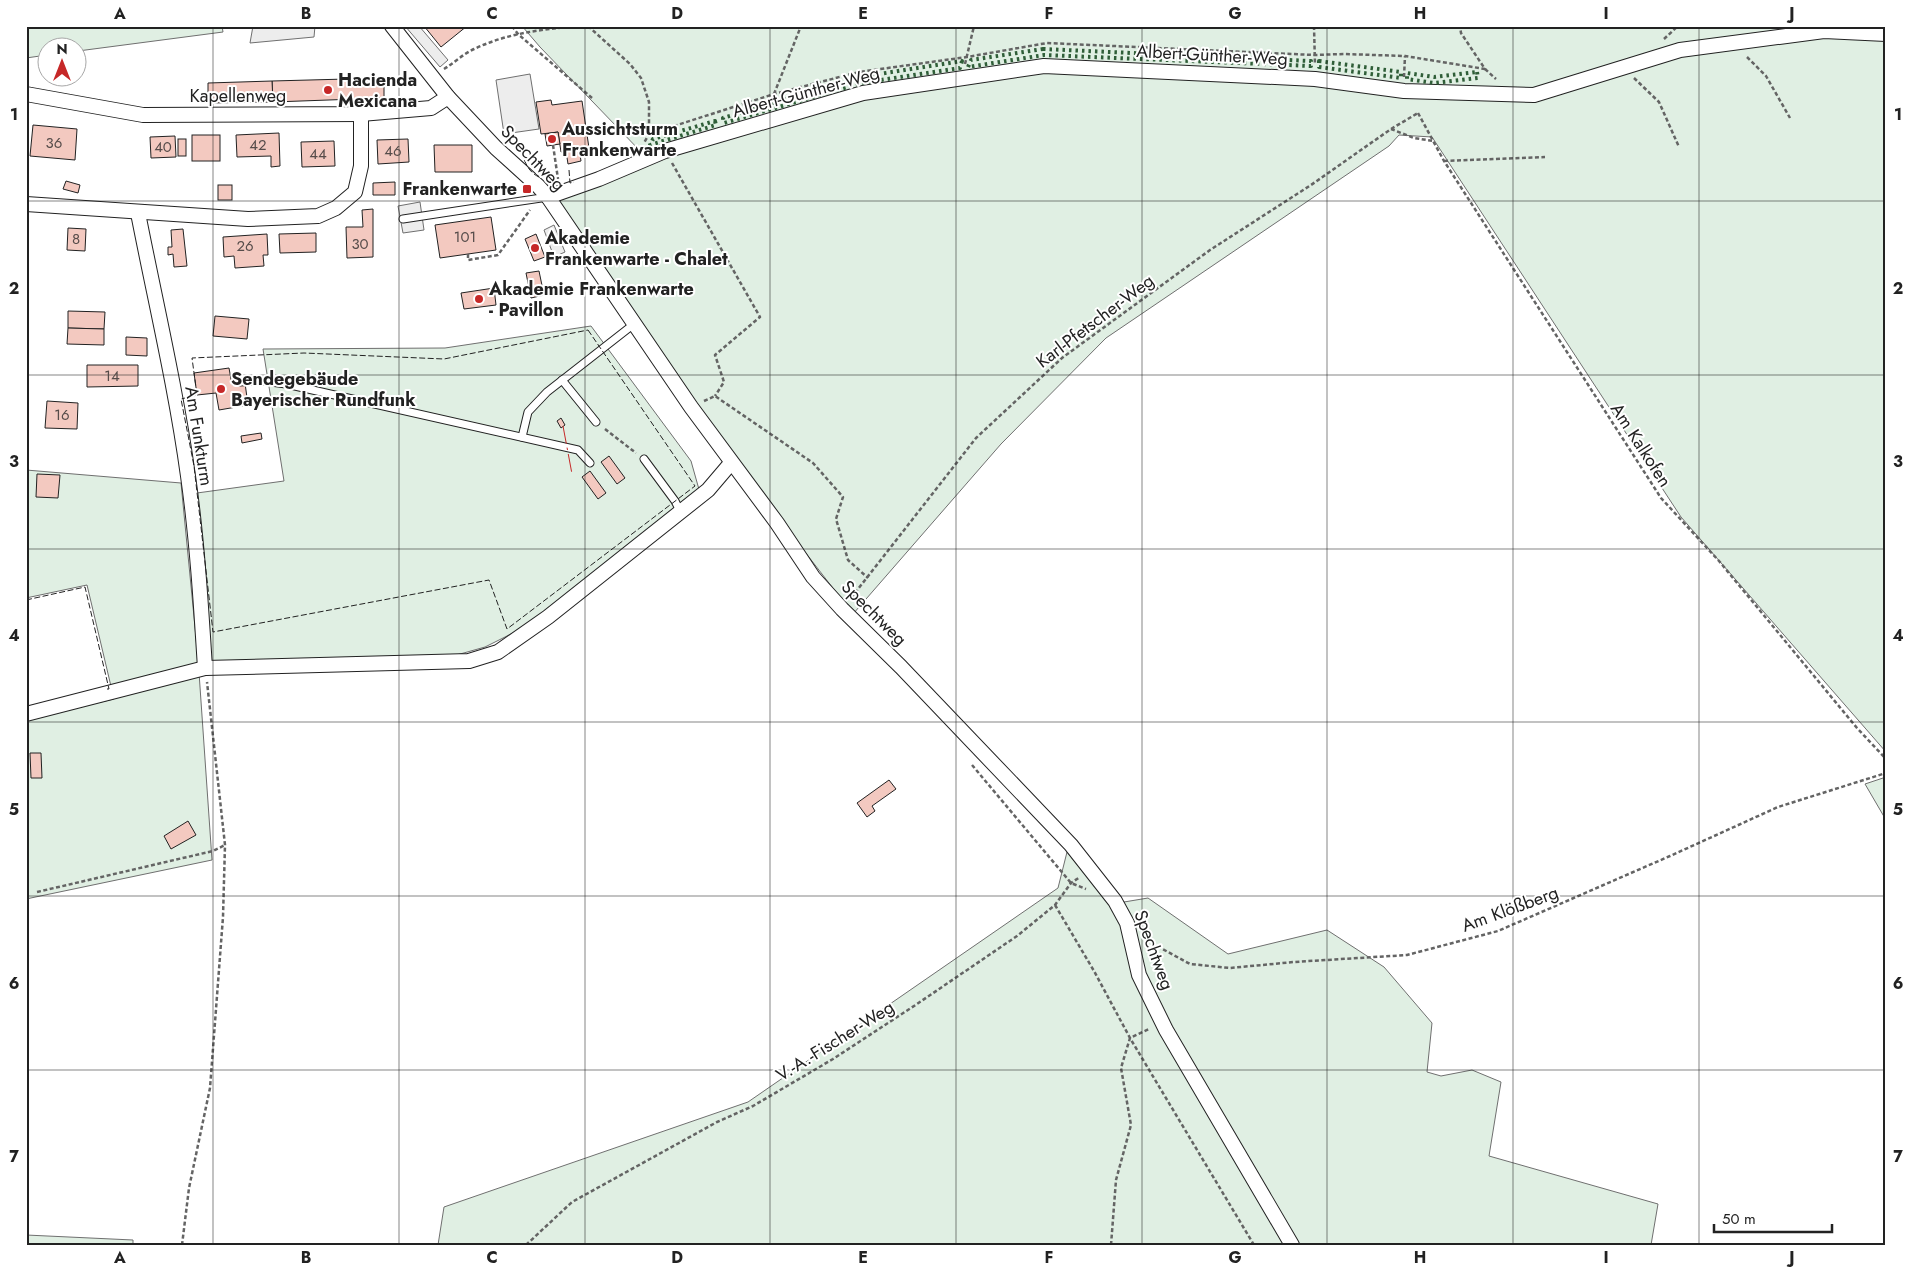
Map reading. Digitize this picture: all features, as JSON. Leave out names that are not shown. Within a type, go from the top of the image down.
[{"type":"street","name":"Spechtweg","points":[[392,26],[448,97],[496,148],[548,196],[691,407],[777,523],[813,577],[1071,846],[1115,901],[1129,931],[1139,975],[1163,1022],[1292,1245]]},
{"type":"street","name":"Albert-Günther-Weg","points":[[548,196],[599,179],[665,151],[864,93],[1044,66],[1315,79],[1404,91],[1534,95],[1680,50],[1824,31],[1886,34]]},
{"type":"street","name":"Kapellenweg","points":[[26,94],[143,115],[361,114],[431,108],[448,97]]},
{"type":"street","points":[[26,204],[248,219],[318,216],[336,208],[355,192],[361,166],[361,114]]},
{"type":"street","name":"Am Funkturm","points":[[138,212],[172,382],[188,475],[199,569],[205,668]]},
{"type":"street","points":[[26,714],[205,668],[470,661],[498,652],[548,617],[681,513],[708,490],[731,463]]},
{"type":"lane","points":[[403,219],[548,196]]},
{"type":"lane","points":[[522,437],[528,412],[547,392],[634,324]]},
{"type":"lane","points":[[562,380],[596,422]]},
{"type":"lane","points":[[239,382],[263,381],[286,384],[522,437],[578,450],[590,463]]},
{"type":"lane","points":[[644,459],[675,501],[681,513]]},
{"type":"path","points":[[512,26],[518,34],[592,98]]},
{"type":"path","points":[[432,75],[448,67],[472,50],[518,34],[548,28],[581,26]]},
{"type":"path","points":[[588,26],[630,64],[641,78],[649,102],[649,134]]},
{"type":"path","points":[[774,94],[801,26]]},
{"type":"path","points":[[960,79],[974,26]]},
{"type":"path","points":[[1314,26],[1314,55]]},
{"type":"path","points":[[1733,43],[1766,76],[1790,118]]},
{"type":"path","points":[[1404,91],[1405,56]]},
{"type":"path","points":[[1623,68],[1659,102],[1679,147]]},
{"type":"path","name":"Karl-Pfetscher-Weg","points":[[842,609],[976,438],[1062,358],[1210,250],[1418,113]]},
{"type":"path","name":"Am Kalkofen","points":[[1418,113],[1444,162],[1661,498],[1719,561],[1857,728],[1886,759]]},
{"type":"path","points":[[1391,129],[1414,138],[1433,141]]},
{"type":"path","points":[[468,254],[468,260],[498,255],[548,196],[554,144]]},
{"type":"path","points":[[665,151],[760,317],[716,355],[724,382],[715,396],[691,407]]},
{"type":"path","points":[[1444,162],[1545,156]]},
{"type":"path","points":[[715,396],[813,463],[843,497],[836,519],[848,560],[868,578]]},
{"type":"path","points":[[596,422],[644,459]]},
{"type":"path","points":[[182,1245],[189,1188],[210,1088],[220,969],[225,845],[205,668]]},
{"type":"path","name":"Am Klößberg","points":[[1129,931],[1190,964],[1230,968],[1407,955],[1498,931],[1778,807],[1886,773]]},
{"type":"path","name":"V.-A.-Fischer-Weg","points":[[526,1245],[572,1202],[717,1122],[753,1106],[833,1059],[1017,936],[1055,905],[1071,883],[1016,819]]},
{"type":"path","points":[[37,892],[214,851],[225,845]]},
{"type":"path","points":[[1055,905],[1094,971],[1130,1038],[1254,1245]]},
{"type":"path","points":[[1112,1245],[1116,1180],[1131,1125],[1121,1068],[1130,1038],[1163,1022]]},
{"type":"green space","points":[[26,26],[222,26],[223,32],[88,50],[88,38],[38,38],[38,56],[26,58]]},
{"type":"green space","points":[[522,26],[1886,26],[1886,752],[1681,517],[1432,137],[1399,135],[1389,146],[1106,338],[1001,444],[853,614],[736,463],[557,200],[643,154]]},
{"type":"green space","points":[[591,326],[691,461],[700,493],[527,626],[485,647],[453,656],[209,661],[197,493],[284,481],[263,349],[445,348]]},
{"type":"green space","points":[[26,470],[181,483],[198,658],[212,860],[26,899],[26,719],[114,699],[87,585],[26,598]]},
{"type":"green space","points":[[1886,777],[1886,820],[1865,784]]},
{"type":"green space","points":[[1067,852],[1107,901],[1124,902],[1148,898],[1228,954],[1327,930],[1384,967],[1432,1023],[1427,1072],[1441,1076],[1472,1070],[1501,1082],[1489,1156],[1658,1204],[1651,1245],[438,1245],[444,1207],[748,1102],[1058,888]]},
{"type":"green space","points":[[26,1235],[133,1240],[133,1245],[26,1245]]},
{"type":"shaded area","points":[[253,26],[315,26],[314,37],[250,43]]},
{"type":"shaded area","points":[[405,26],[419,26],[448,60],[440,67]]},
{"type":"shaded area","points":[[530,74],[539,129],[504,134],[496,80]]},
{"type":"shaded area","points":[[420,202],[424,230],[403,233],[398,206]]},
{"type":"shaded area","points":[[554,225],[565,252],[554,257],[544,230]]},
{"type":"building","points":[[424,26],[467,26],[441,47]]},
{"type":"building","name":"Hacienda Mexicana","points":[[384,78],[384,98],[273,102],[272,81]]},
{"type":"building","points":[[272,81],[273,102],[208,103],[208,83]]},
{"type":"building","points":[[551,100],[552,105],[582,101],[589,148],[561,152],[558,132],[541,134],[536,102]]},
{"type":"building","points":[[33,125],[77,129],[75,160],[30,156]]},
{"type":"building","name":"Aussichtsturm Frankenwarte","points":[[558,132],[560,144],[547,146],[545,134]]},
{"type":"building","points":[[279,133],[280,166],[271,167],[271,156],[237,157],[236,135]]},
{"type":"building","points":[[192,135],[220,135],[220,161],[192,161]]},
{"type":"building","points":[[175,136],[176,157],[151,158],[150,137]]},
{"type":"building","points":[[178,139],[186,139],[186,156],[178,156]]},
{"type":"building","points":[[408,139],[409,162],[378,164],[377,140]]},
{"type":"building","points":[[334,141],[335,166],[302,167],[301,142]]},
{"type":"building","points":[[434,145],[472,145],[472,172],[435,172]]},
{"type":"building","points":[[579,149],[581,161],[568,164],[566,151]]},
{"type":"building","points":[[66,181],[80,185],[78,193],[63,189]]},
{"type":"building","points":[[395,182],[395,195],[373,195],[373,183]]},
{"type":"building","points":[[218,185],[232,185],[232,200],[218,200]]},
{"type":"building","points":[[373,209],[373,257],[347,258],[346,227],[363,227],[362,210]]},
{"type":"building","points":[[491,217],[496,250],[440,258],[435,225]]},
{"type":"building","points":[[68,228],[86,229],[85,251],[67,250]]},
{"type":"building","points":[[183,229],[187,266],[174,267],[173,254],[168,255],[168,247],[172,247],[171,230]]},
{"type":"building","points":[[316,233],[316,252],[280,253],[279,234]]},
{"type":"building","points":[[267,234],[268,255],[263,255],[264,266],[235,268],[234,256],[224,257],[223,237]]},
{"type":"building","name":"Akademie Frankenwarte - Chalet","points":[[536,234],[545,257],[534,261],[525,239]]},
{"type":"building","points":[[539,271],[544,295],[531,298],[526,273]]},
{"type":"building","name":"Akademie Frankenwarte - Pavillon","points":[[494,288],[496,305],[464,309],[461,293]]},
{"type":"building","points":[[68,311],[105,312],[104,329],[68,328]]},
{"type":"building","points":[[215,316],[249,319],[247,339],[213,336]]},
{"type":"building","points":[[68,328],[104,329],[104,345],[67,344]]},
{"type":"building","points":[[126,337],[147,338],[147,356],[126,355]]},
{"type":"building","points":[[87,365],[138,365],[138,386],[87,387]]},
{"type":"building","name":"Sendegebäude Bayerischer Rundfunk","points":[[229,368],[232,385],[245,383],[248,405],[219,410],[216,393],[197,395],[194,373]]},
{"type":"building","points":[[47,401],[78,403],[77,429],[45,428]]},
{"type":"building","points":[[561,418],[565,425],[561,428],[557,421]]},
{"type":"building","points":[[261,433],[262,439],[242,443],[241,436]]},
{"type":"building","points":[[609,456],[625,478],[617,484],[601,462]]},
{"type":"building","points":[[590,471],[606,493],[598,499],[582,477]]},
{"type":"building","points":[[37,474],[60,475],[58,498],[36,497]]},
{"type":"building","points":[[30,753],[41,753],[42,778],[31,778]]},
{"type":"building","points":[[889,780],[896,789],[872,806],[875,811],[867,817],[857,803]]},
{"type":"building","points":[[188,821],[196,835],[171,849],[164,836]]},
{"type":"hedge","points":[[1043,49],[1311,61],[1311,66],[1044,55],[968,67],[971,60],[1043,49]]},
{"type":"hedge","points":[[962,61],[960,68],[861,83],[724,123],[723,118],[860,77],[962,61]]},
{"type":"hedge","points":[[1319,61],[1401,72],[1401,78],[1319,67],[1319,61]]},
{"type":"hedge","points":[[1477,72],[1478,78],[1434,83],[1407,79],[1407,73],[1434,77],[1477,72]]},
{"type":"hedge","points":[[715,121],[716,125],[650,145],[653,139],[715,121]]},
{"type":"fence","points":[[519,144],[531,171],[539,177],[544,174]]},
{"type":"fence","points":[[569,170],[570,183],[574,182]]},
{"type":"fence","points":[[588,330],[695,486],[507,629],[489,580],[213,632],[194,466],[181,399],[197,395],[192,358],[304,353],[444,359],[588,330]]},
{"type":"fence","points":[[26,600],[85,587],[109,689],[107,689]]},
{"type":"power","points":[[563,426],[572,474]]},
{"type":"place","name":"Hacienda Mexicana","points":[[328,90]]},
{"type":"place","name":"Aussichtsturm Frankenwarte","points":[[552,139]]},
{"type":"place","name":"Frankenwarte","points":[[527,189]]},
{"type":"place","name":"Akademie Frankenwarte - Chalet","points":[[535,248]]},
{"type":"place","name":"Akademie Frankenwarte - Pavillon","points":[[479,299]]},
{"type":"place","name":"Sendegebäude Bayerischer Rundfunk","points":[[221,389]]}]
